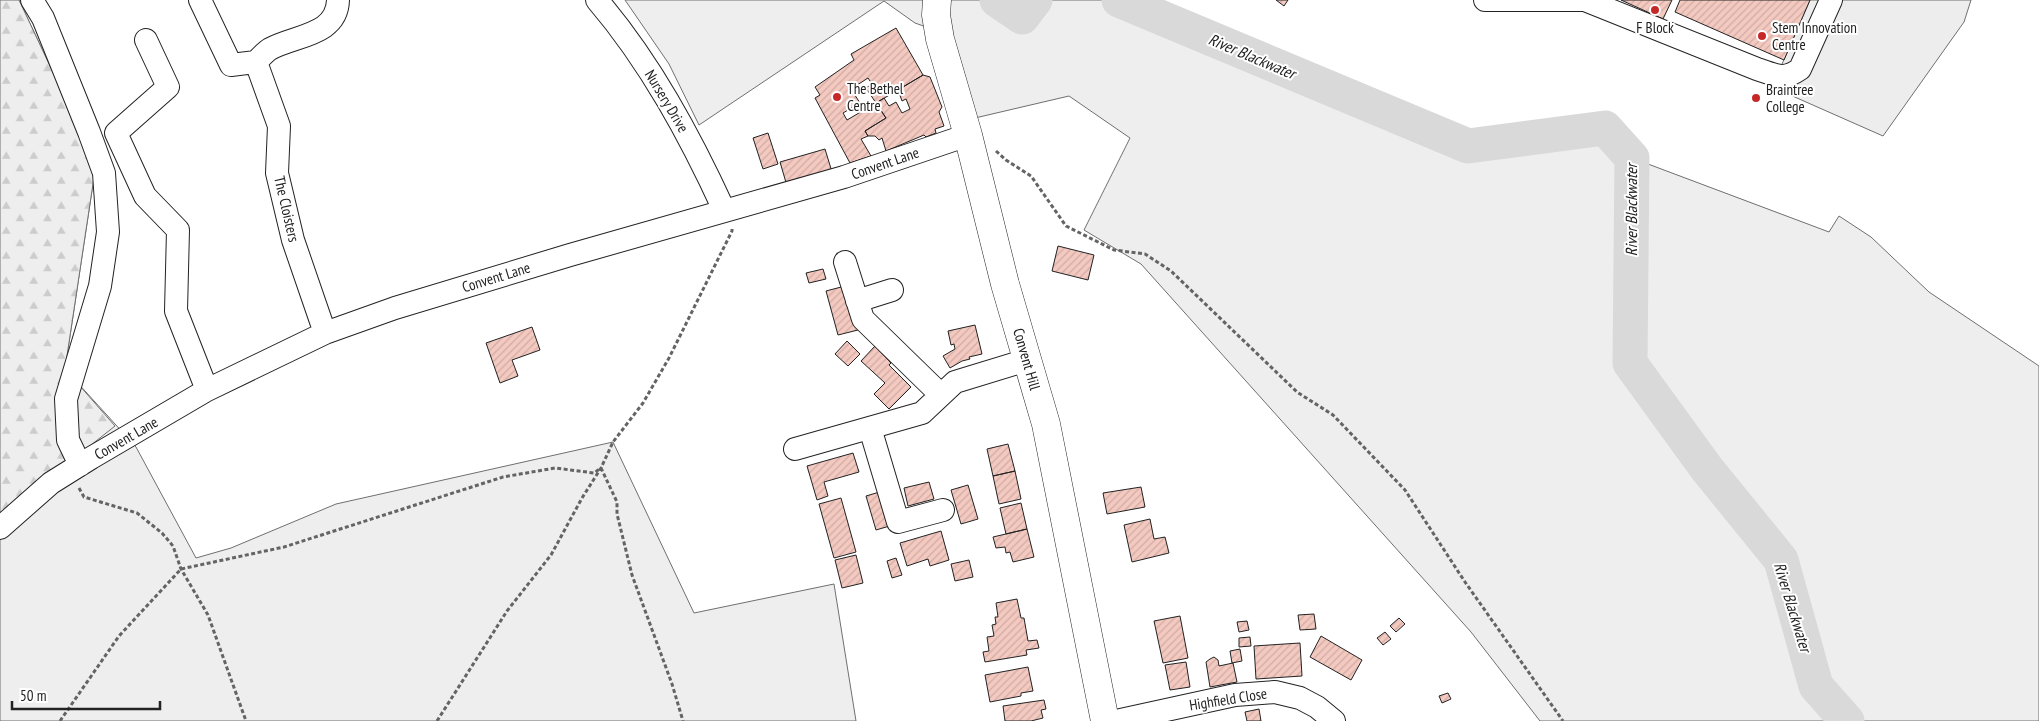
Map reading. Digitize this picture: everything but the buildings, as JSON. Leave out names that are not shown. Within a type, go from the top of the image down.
[{"type":"main road","name":"Convent Hill","points":[[937,7],[940,39],[968,135],[1005,284],[1046,424],[1105,721]]},
{"type":"street","points":[[32,0],[43,18],[90,132],[104,174],[108,232],[100,286],[66,398],[67,473]]},
{"type":"street","points":[[200,0],[231,65],[256,62],[269,49],[323,29],[332,21],[337,12],[338,0]]},
{"type":"street","name":"Nursery Drive","points":[[597,0],[622,29],[662,92],[695,148],[724,210]]},
{"type":"street","points":[[1485,0],[1585,0],[1781,77],[1791,75],[1800,69],[1831,0]]},
{"type":"street","points":[[146,40],[168,87],[116,133],[146,196],[178,230],[176,311],[207,390]]},
{"type":"street","name":"The Cloisters","points":[[256,62],[279,126],[277,173],[293,240],[325,333]]},
{"type":"street","name":"Convent Lane","points":[[0,528],[67,473],[207,390],[325,333],[395,308],[724,210],[844,177],[968,135]]},
{"type":"street","points":[[845,262],[863,319],[941,396]]},
{"type":"street","points":[[857,301],[892,290]]},
{"type":"street","points":[[795,449],[922,413],[955,382],[1027,360]]},
{"type":"street","points":[[870,428],[898,522],[943,510]]},
{"type":"street","name":"Highfield Close","points":[[1116,721],[1235,695],[1275,692],[1300,698],[1317,707],[1334,721]]},
{"type":"path","points":[[993,148],[1006,160],[1031,176],[1066,226],[1114,250],[1145,254],[1171,271],[1297,392],[1333,415],[1405,490],[1465,582],[1563,721]]},
{"type":"path","points":[[437,721],[507,611],[551,554],[601,468],[613,442],[643,403],[669,358],[732,231],[724,210]]},
{"type":"path","points":[[60,721],[119,636],[181,569],[284,547],[503,477],[555,468],[594,473],[601,468]]},
{"type":"path","points":[[601,468],[617,502],[617,514],[632,575],[672,684],[683,721]]},
{"type":"path","points":[[67,473],[84,497],[137,513],[162,533],[173,546],[181,569],[208,615],[246,721]]},
{"type":"green space","points":[[0,0],[19,0],[96,164],[65,369],[136,447],[196,558],[231,548],[336,504],[613,442],[694,613],[834,584],[856,721],[0,721]]},
{"type":"green space","points":[[0,0],[19,0],[96,164],[65,369],[115,426],[0,517]]},
{"type":"green space","points":[[625,0],[997,0],[1022,16],[1035,0],[1119,0],[1468,146],[1605,128],[1632,158],[1829,232],[1839,216],[1871,237],[1929,292],[2039,366],[2039,721],[1540,721],[1471,632],[1141,264],[1084,230],[1130,138],[1069,96],[975,118],[943,33],[915,23],[884,1],[699,125],[669,64]]},
{"type":"shaded area","points":[[1810,0],[1971,0],[1964,22],[1883,136],[1772,87]]},
{"type":"waterway","name":"River Blackwater","points":[[997,0],[1022,17],[1035,0]]},
{"type":"waterway","name":"River Blackwater","points":[[1119,0],[1468,146],[1605,128],[1632,158],[1630,363],[1707,469],[1781,560],[1816,686],[1847,721]]},
{"type":"place","name":"F Block","points":[[1655,10]]},
{"type":"place","name":"Stem Innovation Centre","points":[[1762,36]]},
{"type":"place","name":"The Bethel Centre","points":[[837,97]]},
{"type":"place","name":"Braintree College","points":[[1756,98]]}]
